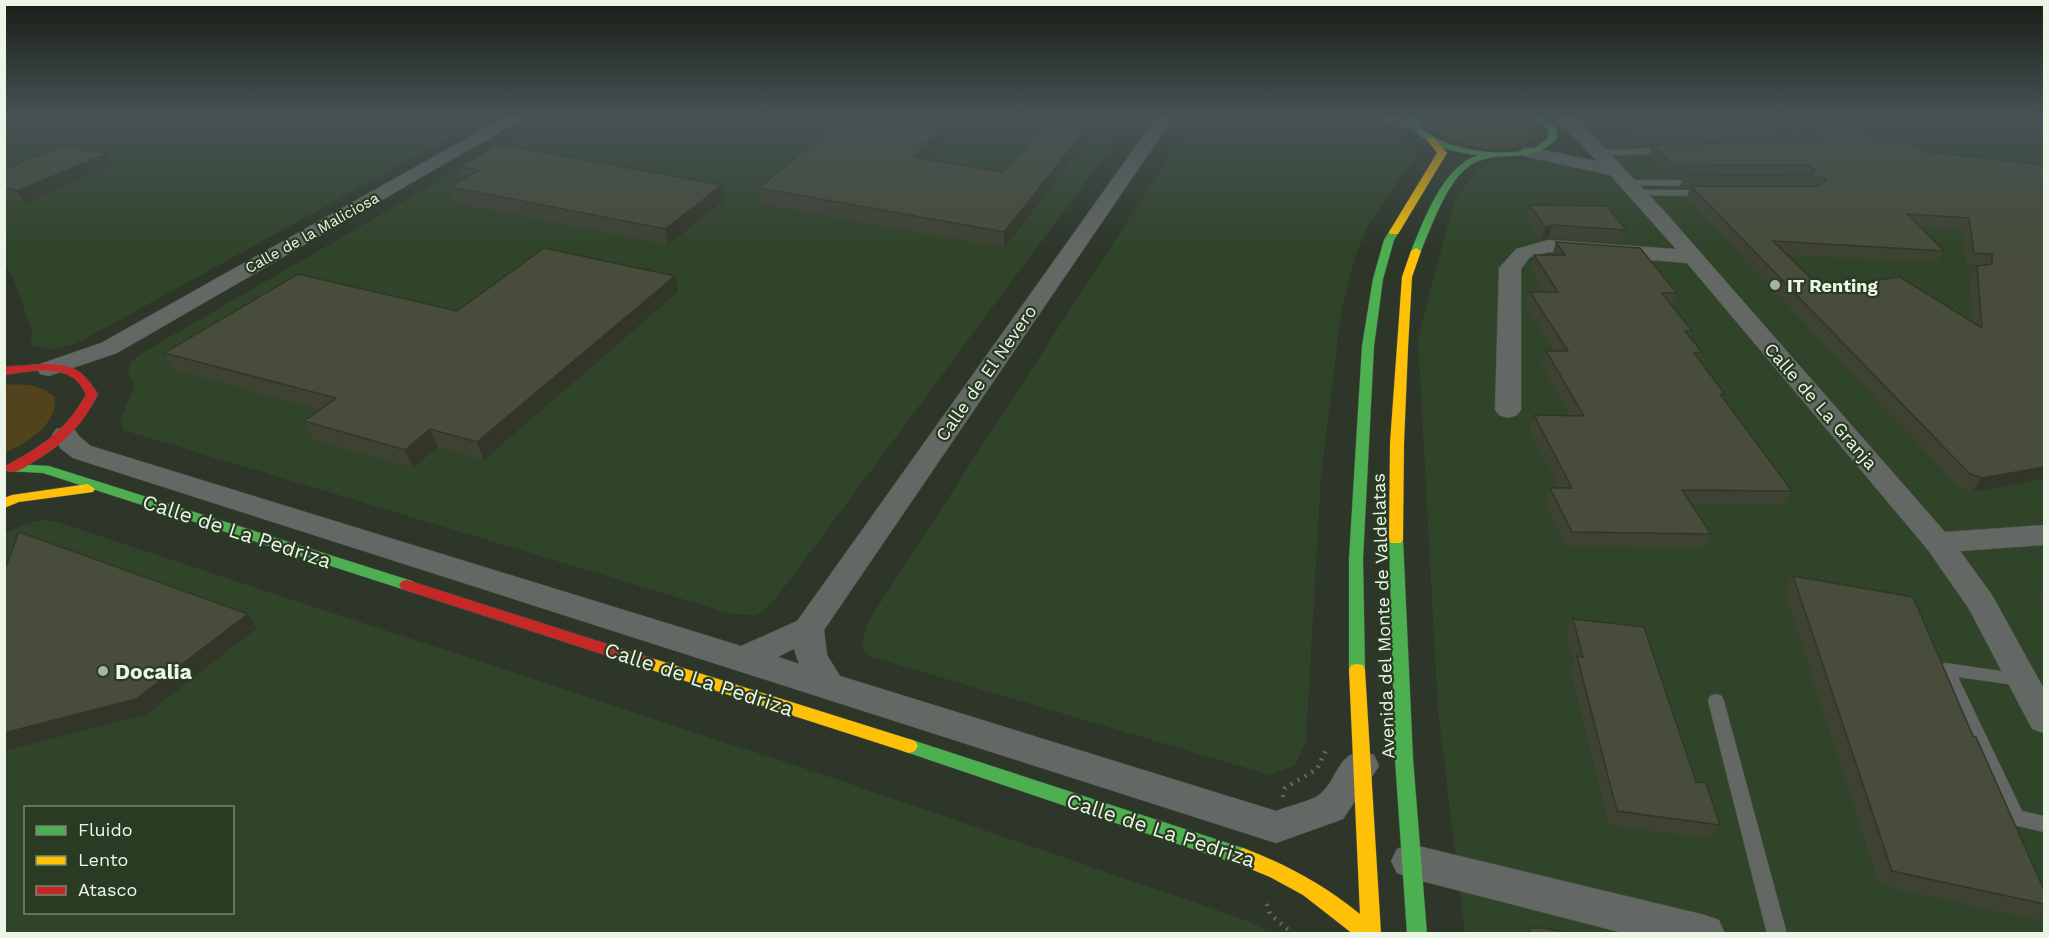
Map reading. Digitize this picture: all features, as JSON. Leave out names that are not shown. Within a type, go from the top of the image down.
[{"type":"street","name":"Calle de la Maliciosa","points":[[50,369],[109,348],[439,162]]},
{"type":"street","name":"Calle de El Nevero","points":[[742,660],[808,629],[1134,162]]},
{"type":"street","name":"Avenida del Monte de Valdelatas","points":[[1370,933],[1357,694],[1356,559],[1368,346],[1378,279],[1389,240],[1437,162]]},
{"type":"street","name":"Avenida del Monte de Valdelatas","points":[[1417,933],[1410,861],[1397,608],[1396,465],[1407,276],[1434,211],[1460,169],[1470,162]]},
{"type":"street","points":[[1560,162],[1625,182]]},
{"type":"street","points":[[1594,162],[1625,182]]},
{"type":"street","name":"Calle de La Granja","points":[[1607,162],[1659,217],[1938,543],[1981,603],[2044,719]]},
{"type":"street","points":[[1508,410],[1510,268],[1522,253],[1548,246],[1692,257]]},
{"type":"street","name":"Calle de la Maliciosa","points":[[83,379],[109,348]]},
{"type":"street","points":[[8,369],[50,369],[69,372],[83,379],[92,394],[85,413],[65,435],[42,452],[8,469]]},
{"type":"street","name":"Calle de La Pedriza","points":[[65,435],[70,443],[82,452],[1276,827],[1330,808],[1361,766]]},
{"type":"street","name":"Calle de La Pedriza","points":[[8,469],[45,469],[927,752],[1267,865],[1346,913],[1370,933]]},
{"type":"street","points":[[4,503],[17,498],[58,491],[102,488]]},
{"type":"street","points":[[1938,543],[2042,537]]},
{"type":"street","points":[[808,629],[811,656],[829,687]]},
{"type":"street","points":[[1410,861],[1705,933]]},
{"type":"lane","points":[[1625,182],[1708,183]]},
{"type":"lane","points":[[1625,182],[1718,193]]},
{"type":"lane","points":[[2023,680],[1946,669],[2016,818],[2044,824]]},
{"type":"lane","points":[[1716,701],[1777,933]]},
{"type":"shaded area","points":[[4,162],[407,162],[75,344],[48,350],[31,345],[32,331],[12,275],[5,264]]},
{"type":"shaded area","points":[[472,162],[1100,162],[777,597],[762,613],[755,616],[729,613],[123,430],[120,421],[134,387],[128,371],[130,363],[142,353]]},
{"type":"shaded area","points":[[1166,162],[1411,162],[1368,225],[1354,259],[1341,313],[1321,475],[1306,742],[1295,765],[1270,775],[872,657],[863,649],[862,641],[868,622]]},
{"type":"shaded area","points":[[1491,162],[2044,162],[2044,933],[1465,933],[1438,711],[1418,338],[1454,201],[1480,168]]},
{"type":"shaded area","points":[[18,384],[44,390],[55,397],[55,407],[39,432],[5,453],[5,385]]},
{"type":"shaded area","points":[[41,520],[57,522],[836,779],[1251,922],[1270,933],[5,934],[5,534],[25,524]]},
{"type":"building","points":[[22,162],[87,162],[17,191],[4,188],[4,169]]},
{"type":"building","points":[[468,162],[595,162],[722,185],[665,229],[450,187],[479,170],[459,167]]},
{"type":"building","points":[[791,162],[941,162],[1003,172],[1012,162],[1060,162],[1004,232],[759,188]]},
{"type":"building","points":[[1669,162],[2016,162],[2044,165],[2044,467],[1982,478],[1970,474],[1691,186],[1819,186],[1826,180],[1819,176],[1683,176],[1811,174],[1815,170],[1808,165],[1673,166]],"holes":[[[1907,214],[1969,218],[1974,253],[1992,254],[1992,264],[1977,266],[1982,328],[1900,277],[1821,288],[1773,241],[1944,251]]]},
{"type":"building","points":[[1530,205],[1607,206],[1626,230],[1552,225],[1545,227]]},
{"type":"building","points":[[1556,242],[1640,248],[1677,293],[1662,293],[1692,331],[1685,331],[1702,352],[1694,353],[1725,394],[1720,394],[1792,491],[1682,490],[1711,534],[1572,532],[1550,488],[1572,488],[1534,415],[1584,416],[1546,351],[1568,351],[1530,292],[1558,292],[1534,255],[1565,255]]},
{"type":"building","points":[[544,248],[675,276],[477,442],[430,429],[405,450],[304,421],[336,398],[164,353],[298,274],[457,311]]},
{"type":"building","name":"Docalia","points":[[19,532],[248,614],[136,699],[4,733],[4,572]]},
{"type":"building","points":[[1793,576],[1913,597],[1973,736],[1976,737],[2044,890],[2044,904],[1892,871]]},
{"type":"building","points":[[1573,619],[1644,627],[1696,782],[1706,783],[1720,825],[1617,811],[1577,656],[1583,657]]},
{"type":"building","points":[[1530,928],[1544,928],[1567,933],[1529,933]]},
{"type":"traffic: fast","points":[[1416,251],[1449,184],[1469,162]]},
{"type":"traffic: fast","points":[[1357,670],[1356,559],[1368,346],[1378,279],[1389,240],[1394,232]]},
{"type":"traffic: fast","points":[[12,468],[44,469],[407,585]]},
{"type":"traffic: fast","points":[[1396,539],[1404,759],[1417,934]]},
{"type":"traffic: fast","points":[[909,746],[1243,857]]},
{"type":"traffic: slow","points":[[1394,232],[1437,162]]},
{"type":"traffic: slow","points":[[1396,539],[1397,443],[1402,348],[1407,277],[1416,251]]},
{"type":"traffic: slow","points":[[4,503],[17,498],[88,489]]},
{"type":"traffic: slow","points":[[648,663],[909,746]]},
{"type":"traffic: slow","points":[[1357,670],[1371,934]]},
{"type":"traffic: slow","points":[[1243,857],[1277,871],[1310,889],[1368,934]]},
{"type":"traffic: jam","points":[[4,371],[44,367],[64,370],[81,378],[92,394],[78,419],[59,439],[12,468]]},
{"type":"traffic: jam","points":[[407,585],[648,663]]},
{"type":"place","name":"IT Renting","points":[[1775,285]]},
{"type":"place","name":"Docalia","points":[[103,671]]}]
